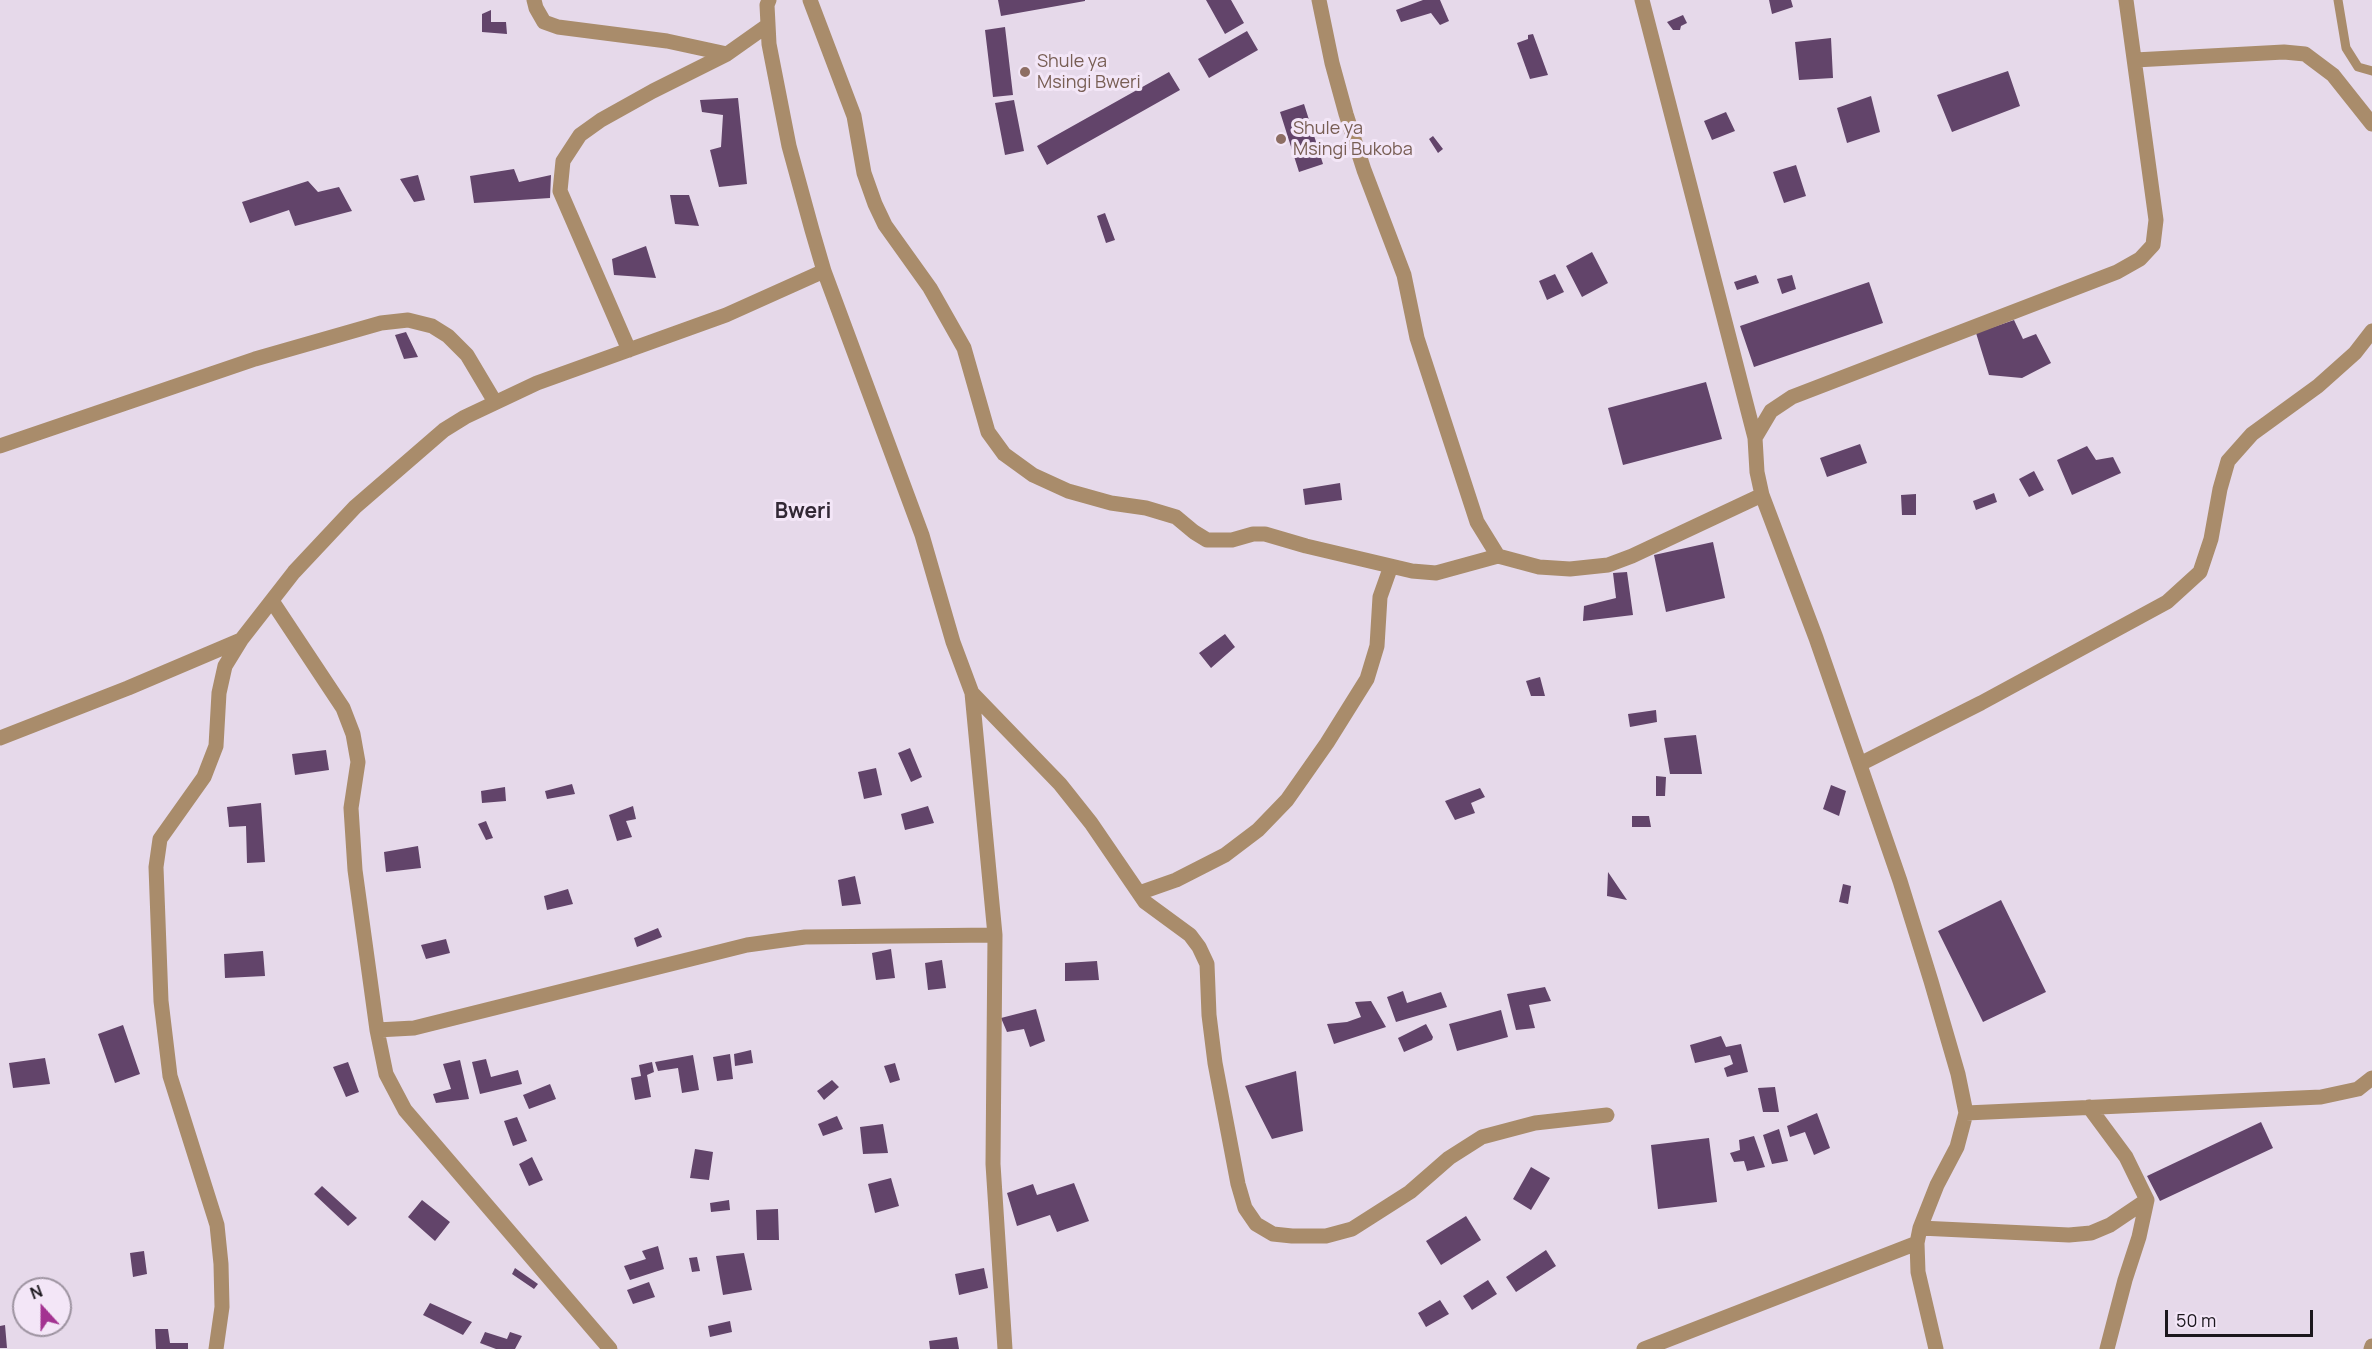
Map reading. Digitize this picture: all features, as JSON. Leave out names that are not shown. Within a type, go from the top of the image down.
[{"type":"street","points":[[534,0],[544,22],[558,27],[667,41],[727,54]]},
{"type":"street","points":[[769,0],[768,25],[789,146],[824,271],[922,535],[953,642],[972,693],[995,935],[993,1164],[1005,1349]]},
{"type":"street","points":[[810,0],[854,116],[864,173],[875,204],[885,225],[930,288],[964,348],[988,432],[1004,454],[1033,475],[1068,491],[1176,517],[1207,540],[1232,540],[1253,534],[1265,534],[1412,571],[1436,573],[1498,556],[1539,567],[1570,569],[1608,565],[1762,495]]},
{"type":"street","points":[[1319,0],[1332,63],[1346,114],[1364,170],[1404,275],[1417,338],[1477,522],[1498,556]]},
{"type":"street","points":[[1642,0],[1755,438],[1757,472],[1762,495],[1860,764],[1931,981],[1958,1074],[1966,1113],[1958,1147],[1937,1185],[1919,1236],[1918,1272],[1936,1349]]},
{"type":"street","points":[[1755,438],[1771,411],[1792,396],[2117,272],[2140,259],[2153,245],[2156,220],[2126,0]]},
{"type":"street","points":[[629,350],[560,191],[563,161],[580,135],[602,120],[653,91],[727,54],[768,25]]},
{"type":"street","points":[[2135,60],[2284,52],[2305,54],[2332,75],[2372,124]]},
{"type":"street","points":[[216,1349],[222,1307],[217,1225],[170,1076],[161,1001],[156,867],[160,839],[204,777],[216,746],[219,693],[225,666],[241,640],[294,572],[363,500],[444,429],[537,383],[726,315],[824,271]]},
{"type":"street","points":[[0,446],[255,359],[381,323],[408,320],[432,326],[448,336],[467,355],[495,402]]},
{"type":"street","points":[[1860,764],[1982,703],[2167,602],[2200,572],[2211,538],[2228,461],[2252,434],[2318,386],[2355,353],[2372,331]]},
{"type":"street","points":[[1138,893],[1185,876],[1226,855],[1258,830],[1287,800],[1327,743],[1367,679],[1377,646],[1380,597],[1391,566]]},
{"type":"street","points":[[272,601],[344,708],[353,734],[357,762],[351,808],[355,870],[377,1030],[386,1074],[405,1110],[610,1349]]},
{"type":"street","points":[[0,738],[128,688],[241,640]]},
{"type":"street","points":[[972,693],[1060,784],[1098,832],[1145,902],[1191,934],[1207,964],[1209,1015],[1215,1063],[1238,1184],[1245,1208],[1256,1224],[1273,1234],[1292,1236],[1326,1236],[1352,1229],[1410,1192],[1449,1158],[1482,1137],[1535,1123],[1607,1115]]},
{"type":"street","points":[[377,1030],[414,1028],[747,945],[805,937],[995,935]]},
{"type":"street","points":[[1966,1113],[2322,1097],[2358,1089],[2372,1078]]},
{"type":"street","points":[[2089,1107],[2126,1157],[2147,1200],[2107,1349]]},
{"type":"street","points":[[1644,1349],[1919,1236],[2091,1233],[2118,1221],[2147,1200]]},
{"type":"lane","points":[[2338,0],[2346,48],[2358,67],[2372,70]]},
{"type":"building","points":[[998,0],[1085,0],[1085,1],[1001,16]]},
{"type":"building","points":[[1206,0],[1231,0],[1244,23],[1225,34]]},
{"type":"building","points":[[1423,0],[1440,0],[1449,21],[1440,25],[1431,13],[1401,22],[1396,10]]},
{"type":"building","points":[[1769,0],[1791,0],[1793,7],[1772,14]]},
{"type":"building","points":[[491,10],[491,22],[506,22],[507,34],[482,32],[482,14]]},
{"type":"building","points":[[1683,15],[1687,23],[1681,26],[1680,30],[1673,30],[1667,22]]},
{"type":"building","points":[[1005,27],[1013,95],[993,97],[985,30]]},
{"type":"building","points":[[1247,31],[1258,50],[1209,78],[1198,59]]},
{"type":"building","points":[[1533,34],[1548,75],[1530,79],[1517,43],[1528,39],[1528,35]]},
{"type":"building","points":[[1831,38],[1833,78],[1799,80],[1795,42]]},
{"type":"building","points":[[2008,71],[2020,106],[1952,132],[1937,95]]},
{"type":"building","points":[[1169,72],[1180,90],[1047,165],[1037,146]]},
{"type":"building","points":[[1871,96],[1880,132],[1847,143],[1837,108]]},
{"type":"building","points":[[738,98],[747,184],[719,187],[710,150],[721,147],[723,115],[702,112],[700,100]]},
{"type":"building","points":[[1014,100],[1024,151],[1005,155],[995,103]]},
{"type":"building","points":[[1304,104],[1323,164],[1299,172],[1280,112]]},
{"type":"building","points":[[1726,112],[1735,131],[1712,140],[1704,121]]},
{"type":"building","points":[[1433,136],[1443,149],[1438,153],[1429,139]]},
{"type":"building","points":[[1796,165],[1806,196],[1784,203],[1773,172]]},
{"type":"building","points":[[514,169],[519,182],[551,175],[550,198],[474,203],[470,176]]},
{"type":"building","points":[[418,175],[425,200],[414,202],[400,179]]},
{"type":"building","points":[[308,181],[318,192],[339,187],[352,211],[295,226],[289,210],[250,223],[242,202]]},
{"type":"building","points":[[670,195],[689,195],[699,226],[675,224]]},
{"type":"building","points":[[1105,213],[1115,240],[1106,243],[1097,216]]},
{"type":"building","points":[[646,246],[656,278],[614,275],[612,259]]},
{"type":"building","points":[[1592,252],[1608,283],[1582,297],[1566,266]]},
{"type":"building","points":[[1555,274],[1564,292],[1547,300],[1539,281]]},
{"type":"building","points":[[1756,275],[1759,283],[1737,290],[1734,282]]},
{"type":"building","points":[[1792,275],[1796,289],[1782,294],[1777,279]]},
{"type":"building","points":[[1869,282],[1883,323],[1754,367],[1740,326]]},
{"type":"building","points":[[2014,320],[2023,339],[2036,334],[2051,363],[2022,378],[1989,375],[1976,333]]},
{"type":"building","points":[[406,332],[418,357],[404,359],[395,335]]},
{"type":"building","points":[[1706,382],[1722,439],[1623,465],[1608,408]]},
{"type":"building","points":[[1860,444],[1867,463],[1827,477],[1820,458]]},
{"type":"building","points":[[2087,446],[2096,460],[2113,457],[2121,473],[2072,495],[2057,460]]},
{"type":"building","points":[[2034,471],[2044,490],[2029,497],[2019,479]]},
{"type":"building","points":[[1340,483],[1342,500],[1305,505],[1303,489]]},
{"type":"building","points":[[1994,493],[1997,502],[1976,510],[1973,501]]},
{"type":"building","points":[[1916,494],[1916,515],[1902,515],[1901,495]]},
{"type":"building","points":[[1713,542],[1725,598],[1666,612],[1654,555]]},
{"type":"building","points":[[1627,572],[1633,615],[1583,621],[1584,606],[1616,598],[1613,573]]},
{"type":"building","points":[[1225,634],[1235,647],[1211,668],[1199,653]]},
{"type":"building","points":[[1540,677],[1545,696],[1531,696],[1526,681]]},
{"type":"building","points":[[1656,710],[1657,722],[1630,727],[1628,714]]},
{"type":"building","points":[[1696,735],[1702,774],[1670,774],[1664,738]]},
{"type":"building","points":[[910,748],[922,777],[911,782],[898,753]]},
{"type":"building","points":[[326,750],[329,770],[295,775],[292,754]]},
{"type":"building","points":[[876,768],[882,795],[864,799],[858,772]]},
{"type":"building","points":[[1656,776],[1666,777],[1665,796],[1656,796]]},
{"type":"building","points":[[572,784],[575,794],[547,799],[545,791]]},
{"type":"building","points":[[1831,785],[1846,791],[1839,816],[1823,809]]},
{"type":"building","points":[[505,787],[506,801],[482,803],[481,791]]},
{"type":"building","points":[[1480,788],[1485,797],[1471,803],[1475,813],[1455,820],[1445,801]]},
{"type":"building","points":[[261,803],[265,862],[247,863],[246,826],[229,827],[227,807]]},
{"type":"building","points":[[633,806],[636,819],[626,821],[632,837],[617,841],[609,815]]},
{"type":"building","points":[[928,806],[934,823],[905,830],[901,814]]},
{"type":"building","points":[[1632,816],[1649,816],[1651,827],[1632,827]]},
{"type":"building","points":[[486,821],[493,838],[486,840],[478,824]]},
{"type":"building","points":[[418,846],[421,868],[386,872],[384,852]]},
{"type":"building","points":[[1608,872],[1627,900],[1607,896]]},
{"type":"building","points":[[855,876],[861,904],[842,906],[838,880]]},
{"type":"building","points":[[1843,884],[1851,886],[1848,904],[1839,902]]},
{"type":"building","points":[[568,889],[573,904],[547,910],[544,896]]},
{"type":"building","points":[[2001,900],[2046,992],[1983,1022],[1938,931]]},
{"type":"building","points":[[658,928],[662,937],[637,947],[634,938]]},
{"type":"building","points":[[446,939],[450,953],[426,959],[421,945]]},
{"type":"building","points":[[891,949],[895,978],[876,980],[872,953]]},
{"type":"building","points":[[263,951],[265,976],[225,978],[224,954]]},
{"type":"building","points":[[942,960],[946,988],[928,990],[925,963]]},
{"type":"building","points":[[1097,961],[1099,980],[1065,981],[1065,963]]},
{"type":"building","points":[[1545,987],[1551,1001],[1529,1005],[1535,1028],[1516,1030],[1507,994]]},
{"type":"building","points":[[1403,991],[1407,1003],[1441,992],[1447,1007],[1396,1022],[1387,997]]},
{"type":"building","points":[[1371,1001],[1386,1027],[1334,1044],[1327,1024],[1347,1022],[1361,1017],[1355,1002]]},
{"type":"building","points":[[1036,1009],[1045,1041],[1030,1047],[1024,1029],[1007,1032],[1001,1018]]},
{"type":"building","points":[[1501,1010],[1508,1037],[1457,1051],[1449,1024]]},
{"type":"building","points":[[1426,1024],[1433,1037],[1432,1040],[1404,1052],[1398,1038]]},
{"type":"building","points":[[123,1025],[140,1074],[115,1083],[98,1034]]},
{"type":"building","points":[[1721,1036],[1726,1047],[1741,1044],[1748,1072],[1727,1077],[1724,1068],[1733,1064],[1730,1055],[1695,1063],[1690,1045]]},
{"type":"building","points":[[751,1050],[753,1063],[735,1066],[734,1054]]},
{"type":"building","points":[[730,1054],[733,1079],[717,1081],[713,1057]]},
{"type":"building","points":[[693,1055],[699,1090],[682,1093],[678,1068],[658,1071],[655,1062]]},
{"type":"building","points":[[45,1058],[50,1084],[13,1088],[9,1063]]},
{"type":"building","points":[[486,1059],[491,1077],[518,1070],[522,1084],[480,1094],[472,1062]]},
{"type":"building","points":[[460,1060],[469,1099],[436,1103],[433,1094],[451,1089],[443,1064]]},
{"type":"building","points":[[348,1062],[359,1092],[346,1097],[333,1067]]},
{"type":"building","points":[[652,1062],[654,1072],[647,1075],[651,1097],[635,1100],[631,1078],[641,1076],[639,1065]]},
{"type":"building","points":[[895,1063],[900,1080],[890,1083],[884,1066]]},
{"type":"building","points":[[1296,1071],[1303,1131],[1272,1139],[1245,1086]]},
{"type":"building","points":[[832,1080],[839,1087],[824,1100],[817,1091]]},
{"type":"building","points":[[550,1084],[556,1099],[529,1109],[523,1095]]},
{"type":"building","points":[[1775,1087],[1779,1112],[1763,1112],[1758,1088]]},
{"type":"building","points":[[1817,1113],[1830,1148],[1814,1155],[1805,1132],[1790,1137],[1787,1126]]},
{"type":"building","points":[[837,1116],[843,1129],[823,1136],[818,1124]]},
{"type":"building","points":[[517,1117],[527,1141],[513,1146],[504,1121]]},
{"type":"building","points":[[2261,1122],[2273,1148],[2160,1201],[2147,1176]]},
{"type":"building","points":[[883,1124],[888,1153],[863,1154],[860,1127]]},
{"type":"building","points":[[1779,1129],[1788,1161],[1772,1164],[1763,1135]]},
{"type":"building","points":[[1754,1136],[1765,1167],[1747,1171],[1744,1161],[1734,1162],[1730,1153],[1740,1150],[1739,1140]]},
{"type":"building","points":[[1709,1138],[1717,1202],[1658,1209],[1651,1145]]},
{"type":"building","points":[[695,1149],[713,1152],[709,1180],[690,1178]]},
{"type":"building","points":[[532,1157],[543,1180],[529,1186],[519,1164]]},
{"type":"building","points":[[1531,1167],[1550,1178],[1531,1210],[1513,1199]]},
{"type":"building","points":[[891,1178],[899,1206],[875,1213],[868,1184]]},
{"type":"building","points":[[1074,1183],[1089,1221],[1057,1232],[1050,1215],[1017,1226],[1007,1193],[1033,1184],[1037,1195]]},
{"type":"building","points":[[322,1186],[357,1218],[348,1226],[314,1194]]},
{"type":"building","points":[[422,1200],[450,1222],[435,1241],[408,1217]]},
{"type":"building","points":[[729,1200],[730,1210],[711,1212],[710,1203]]},
{"type":"building","points":[[778,1209],[779,1240],[757,1240],[756,1210]]},
{"type":"building","points":[[1466,1216],[1481,1240],[1441,1265],[1426,1241]]},
{"type":"building","points":[[658,1246],[664,1269],[630,1280],[624,1266],[646,1259],[642,1251]]},
{"type":"building","points":[[1546,1250],[1556,1266],[1516,1292],[1506,1277]]},
{"type":"building","points":[[144,1251],[147,1274],[133,1277],[130,1253]]},
{"type":"building","points":[[744,1253],[752,1290],[723,1295],[716,1256]]},
{"type":"building","points":[[697,1257],[700,1271],[692,1272],[689,1258]]},
{"type":"building","points":[[515,1268],[538,1284],[534,1289],[512,1274]]},
{"type":"building","points":[[984,1268],[988,1288],[959,1295],[955,1274]]},
{"type":"building","points":[[1488,1280],[1497,1294],[1472,1310],[1463,1296]]},
{"type":"building","points":[[649,1282],[655,1297],[633,1304],[627,1290]]},
{"type":"building","points":[[1440,1300],[1449,1314],[1426,1327],[1418,1313]]},
{"type":"building","points":[[430,1303],[472,1322],[463,1335],[423,1315]]},
{"type":"building","points":[[730,1321],[732,1332],[710,1337],[708,1326]]},
{"type":"building","points":[[5,1325],[7,1348],[0,1348],[0,1326]]},
{"type":"building","points":[[155,1329],[168,1329],[170,1343],[188,1343],[188,1349],[156,1349]]},
{"type":"building","points":[[485,1332],[507,1339],[510,1332],[522,1336],[515,1349],[496,1349],[480,1343]]},
{"type":"building","points":[[957,1337],[959,1349],[930,1349],[929,1341]]},
{"type":"place","name":"Shule ya Msingi Bweri","points":[[1025,72]]},
{"type":"place","name":"Shule ya Msingi Bukoba","points":[[1281,139]]},
{"type":"district","name":"Bweri","points":[[803,512]]}]
